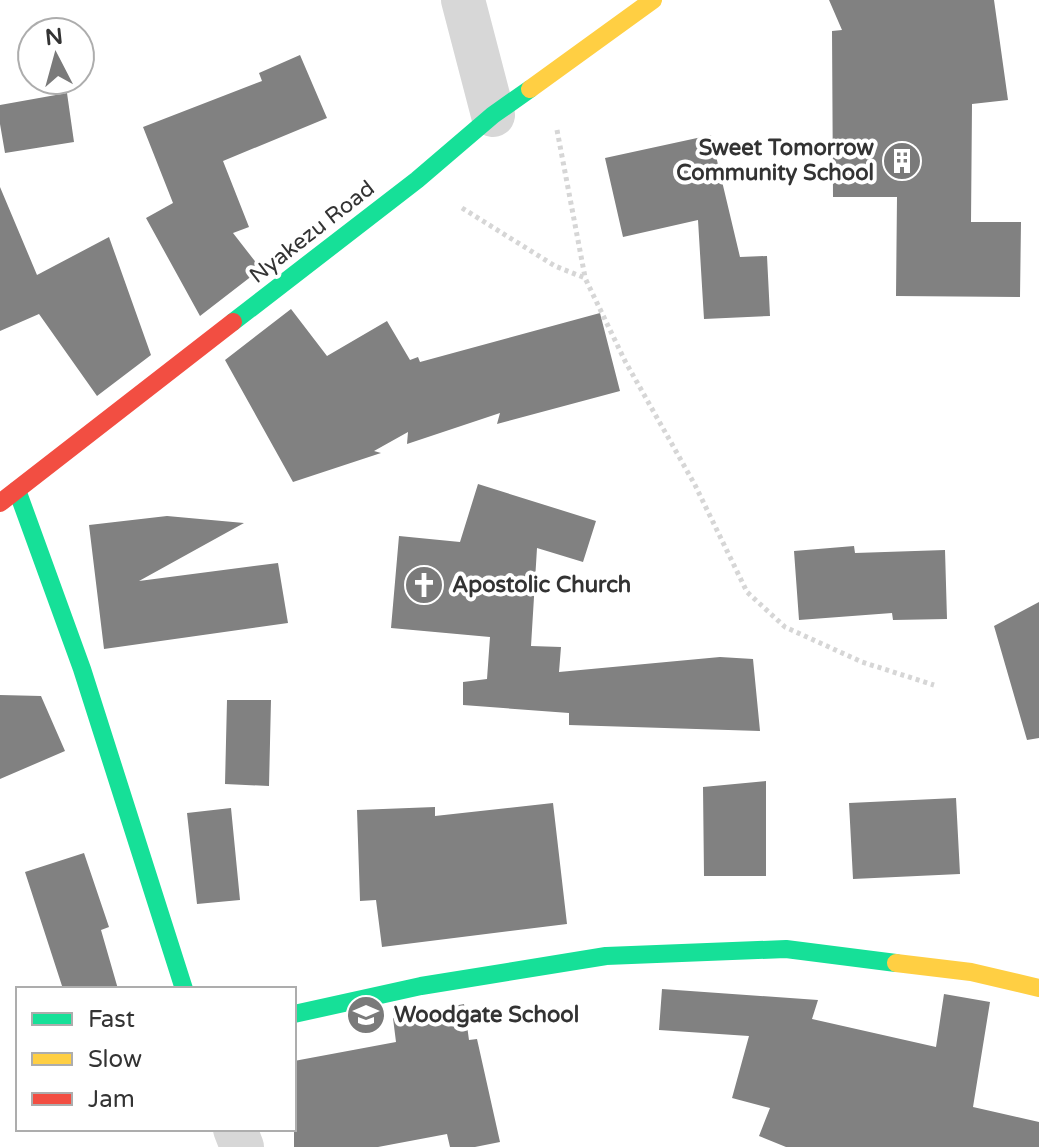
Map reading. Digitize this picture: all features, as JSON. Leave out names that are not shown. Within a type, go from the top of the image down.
[{"type":"street","points":[[463,0],[493,115]]},
{"type":"street","name":"Nyakezu Road","points":[[0,503],[417,180],[493,115],[653,0]]},
{"type":"street","points":[[17,490],[82,669],[183,987]]},
{"type":"street","points":[[296,1014],[421,986],[606,956],[786,949],[971,972],[1039,988]]},
{"type":"path","points":[[547,75],[585,278],[625,361],[695,485],[747,592],[785,627],[862,662],[934,685]]},
{"type":"path","points":[[417,180],[555,266],[585,278]]},
{"type":"building","points":[[829,0],[994,0],[1008,100],[972,104],[971,222],[1021,222],[1020,297],[896,296],[897,197],[833,197],[832,31],[842,30]]},
{"type":"building","points":[[300,55],[327,118],[223,161],[249,227],[233,233],[261,269],[200,316],[146,218],[173,203],[143,127],[262,81],[259,73]]},
{"type":"building","points":[[67,96],[74,142],[5,153],[0,105]]},
{"type":"building","points":[[711,135],[740,257],[767,256],[770,316],[704,319],[698,220],[623,237],[605,158]]},
{"type":"building","points":[[0,187],[37,275],[109,237],[151,355],[97,396],[39,314],[0,331]]},
{"type":"building","points":[[291,309],[327,356],[387,321],[410,360],[418,357],[420,362],[600,313],[620,391],[497,424],[500,413],[407,444],[408,432],[374,451],[381,453],[293,482],[225,360]]},
{"type":"building","points":[[478,484],[596,521],[583,562],[537,548],[531,646],[561,647],[559,672],[720,657],[753,659],[760,731],[569,725],[569,713],[463,705],[463,682],[487,679],[490,637],[391,628],[399,536],[460,542]]},
{"type":"building","points":[[167,516],[244,523],[139,581],[278,563],[288,623],[104,649],[89,525]]},
{"type":"building","points":[[854,546],[855,553],[945,550],[947,619],[893,620],[892,613],[799,620],[794,551]]},
{"type":"building","points":[[1039,602],[1039,738],[1027,740],[994,626]]},
{"type":"building","points":[[0,695],[41,696],[65,751],[0,779]]},
{"type":"building","points":[[227,700],[271,700],[269,786],[225,784]]},
{"type":"building","points":[[766,781],[766,876],[704,876],[703,787]]},
{"type":"building","points":[[956,798],[960,874],[853,879],[849,803]]},
{"type":"building","points":[[553,803],[567,924],[382,947],[376,900],[360,901],[357,810],[435,807],[435,816]]},
{"type":"building","points":[[231,808],[240,900],[197,904],[187,813]]},
{"type":"building","points":[[84,853],[109,927],[101,930],[117,987],[62,987],[25,872]]},
{"type":"building","points":[[662,989],[818,1000],[812,1019],[936,1047],[944,994],[990,1002],[973,1107],[1039,1122],[1039,1147],[786,1147],[759,1136],[770,1108],[732,1098],[749,1036],[659,1030]]},
{"type":"building","points":[[464,1004],[469,1040],[477,1039],[500,1142],[475,1147],[450,1147],[447,1134],[378,1147],[294,1147],[296,1061],[396,1042],[393,1018]]},
{"type":"traffic: fast","points":[[233,322],[530,89]]},
{"type":"traffic: fast","points":[[17,490],[82,669],[183,987]]},
{"type":"traffic: fast","points":[[296,1014],[421,986],[606,956],[786,949],[896,963]]},
{"type":"traffic: slow","points":[[530,89],[653,0]]},
{"type":"traffic: slow","points":[[896,963],[971,972],[1039,988]]},
{"type":"traffic: jam","points":[[0,503],[233,322]]},
{"type":"place","name":"Sweet Tomorrow Community School","points":[[902,161]]},
{"type":"place","name":"Apostolic Church","points":[[424,585]]},
{"type":"place","name":"Woodgate School","points":[[366,1015]]}]
